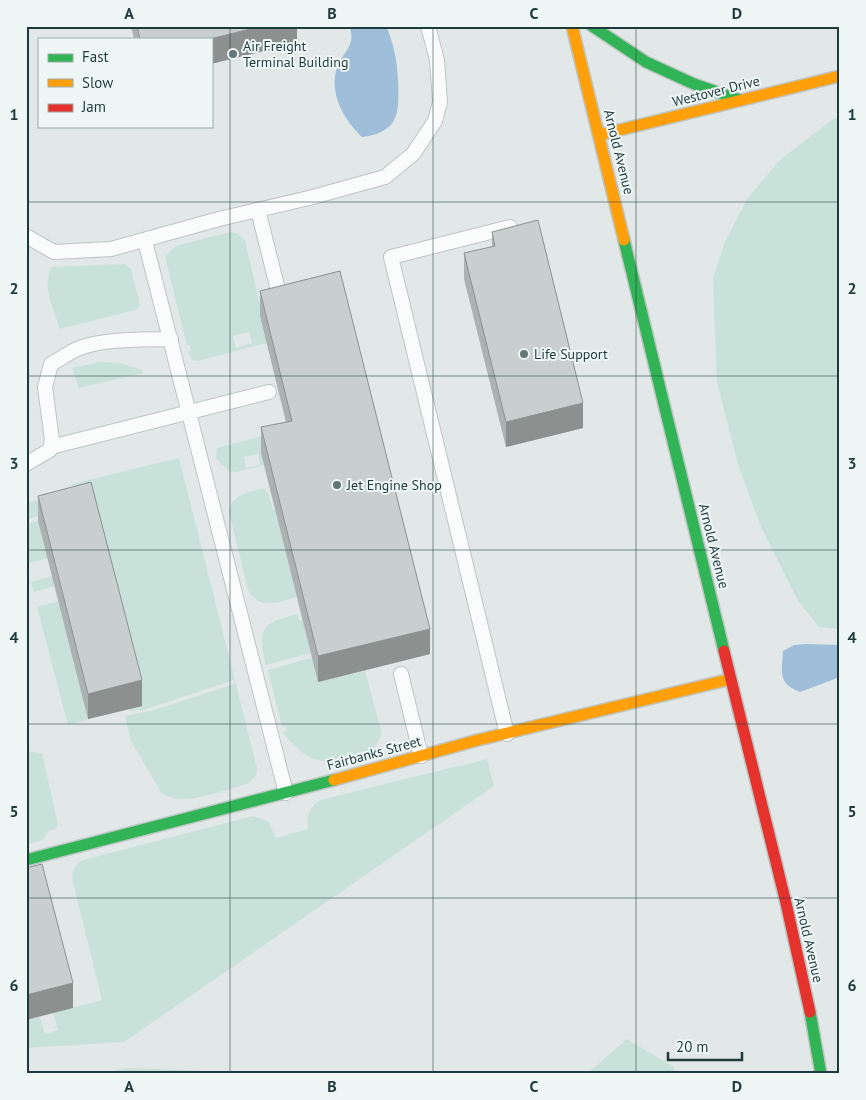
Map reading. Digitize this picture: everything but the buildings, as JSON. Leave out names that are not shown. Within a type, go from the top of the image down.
[{"type":"street","name":"Arnold Avenue","points":[[572,26],[786,903],[814,1032],[821,1074]]},
{"type":"street","points":[[592,26],[646,62],[694,84],[740,100]]},
{"type":"street","name":"Westover Drive","points":[[599,135],[840,76]]},
{"type":"street","name":"Fairbanks Street","points":[[26,860],[506,734],[731,679]]},
{"type":"lane","points":[[26,236],[54,252],[111,249],[385,177],[413,154],[435,121],[440,102],[437,60],[428,26]]},
{"type":"lane","points":[[258,210],[281,302]]},
{"type":"lane","points":[[506,734],[390,257],[521,225]]},
{"type":"lane","points":[[146,241],[220,540],[286,793]]},
{"type":"lane","points":[[26,464],[50,450],[51,447],[52,440],[46,387],[52,364],[76,350],[90,346],[125,340],[171,339]]},
{"type":"lane","points":[[51,447],[269,392]]},
{"type":"lane","points":[[401,674],[421,756]]},
{"type":"green space","points":[[840,118],[840,628],[837,629],[819,627],[798,601],[761,527],[738,465],[717,382],[713,279],[725,242],[747,199],[780,160],[833,119]]},
{"type":"green space","points":[[230,232],[237,233],[245,241],[263,316],[260,317],[267,343],[198,361],[192,360],[188,352],[191,350],[190,345],[187,346],[165,257],[173,248]],"holes":[[[249,332],[252,343],[236,348],[233,336]]]},
{"type":"green space","points":[[125,264],[131,269],[140,305],[138,309],[60,329],[48,289],[49,274],[52,267]]},
{"type":"green space","points":[[100,362],[120,363],[142,370],[143,373],[79,388],[72,368]]},
{"type":"green space","points":[[270,434],[283,460],[236,472],[229,471],[216,459],[217,448]],"holes":[[[258,454],[260,465],[246,468],[244,457]]]},
{"type":"green space","points":[[179,458],[257,768],[256,776],[247,784],[215,794],[190,799],[168,797],[161,792],[131,741],[125,716],[154,710],[234,684],[234,680],[143,710],[131,711],[129,709],[141,705],[71,502],[72,484]]},
{"type":"green space","points":[[264,488],[269,495],[273,510],[275,510],[297,597],[276,603],[258,601],[248,590],[229,512],[233,501],[237,498]]},
{"type":"green space","points":[[40,499],[57,512],[26,519],[26,503]]},
{"type":"green space","points":[[38,521],[48,558],[26,564],[26,524]]},
{"type":"green space","points":[[52,576],[55,586],[34,592],[31,582]]},
{"type":"green space","points":[[59,601],[89,719],[68,725],[37,607]]},
{"type":"green space","points":[[297,614],[299,620],[303,620],[311,653],[266,665],[262,643],[262,635],[265,629],[276,621]]},
{"type":"green space","points":[[310,658],[313,659],[318,681],[365,671],[381,730],[381,736],[373,750],[347,759],[324,761],[304,753],[284,734],[283,732],[287,730],[286,726],[282,727],[268,670]]},
{"type":"green space","points":[[26,751],[42,753],[58,825],[54,830],[48,831],[44,839],[26,845]]},
{"type":"green space","points":[[487,759],[494,786],[124,1042],[26,1048],[26,1020],[40,1017],[45,1034],[58,1030],[53,1013],[102,1000],[72,879],[74,868],[83,860],[253,816],[268,821],[276,838],[308,829],[307,820],[309,813],[320,800]]},
{"type":"green space","points":[[627,1039],[674,1067],[675,1074],[587,1074]]},
{"type":"green space","points":[[128,1068],[206,1071],[209,1074],[102,1074]]},
{"type":"water","points":[[349,26],[386,26],[397,66],[398,101],[395,118],[391,125],[384,130],[362,137],[345,116],[335,90],[338,65],[350,45],[351,33]]},
{"type":"water","points":[[794,645],[840,645],[840,677],[800,692],[784,681],[782,676],[783,651]]},
{"type":"traffic: fast","points":[[592,26],[646,62],[694,84],[740,100]]},
{"type":"traffic: fast","points":[[624,240],[724,651]]},
{"type":"traffic: fast","points":[[26,860],[334,780]]},
{"type":"traffic: fast","points":[[810,1012],[821,1074]]},
{"type":"traffic: slow","points":[[572,26],[624,240]]},
{"type":"traffic: slow","points":[[599,135],[840,76]]},
{"type":"traffic: slow","points":[[334,780],[478,740],[731,679]]},
{"type":"traffic: jam","points":[[724,651],[786,903],[810,1012]]},
{"type":"place","name":"Air Freight Terminal Building","points":[[233,54]]},
{"type":"place","name":"Life Support","points":[[524,354]]},
{"type":"place","name":"Jet Engine Shop","points":[[337,485]]}]
